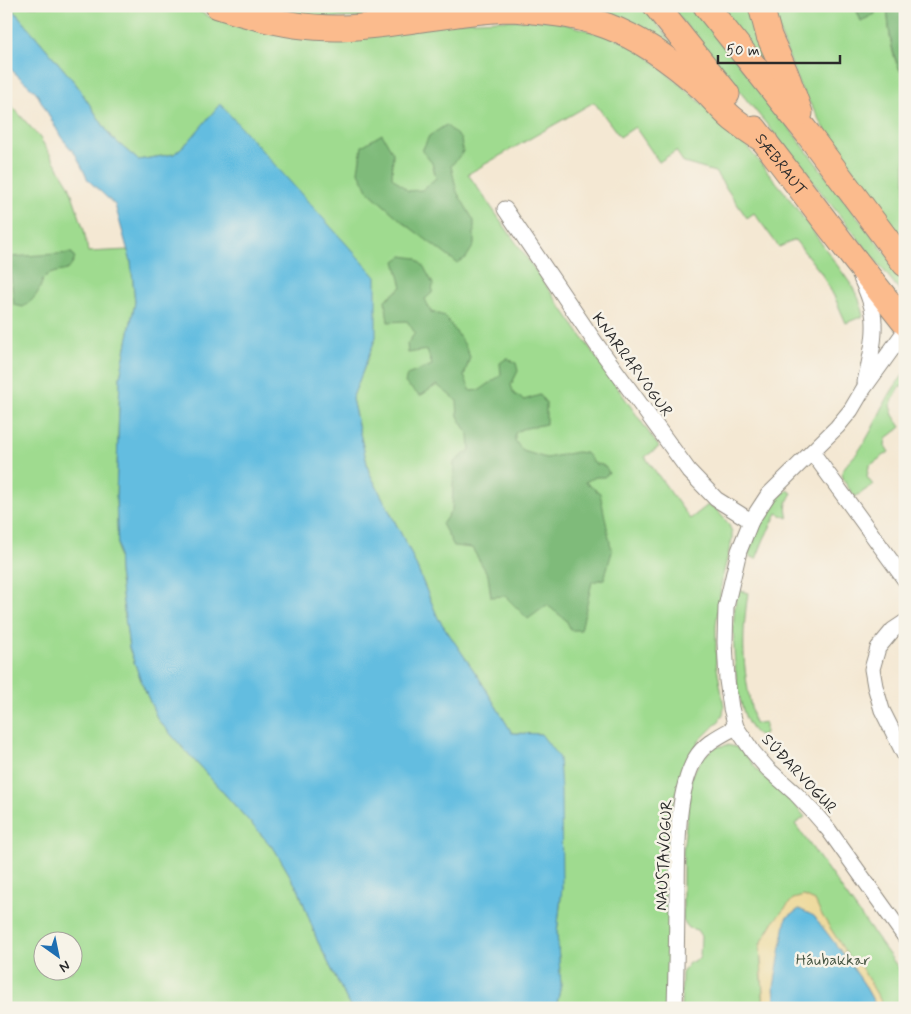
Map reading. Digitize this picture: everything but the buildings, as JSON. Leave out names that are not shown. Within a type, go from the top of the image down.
[{"type":"highway","points":[[218,6],[272,21],[304,26],[339,28],[371,26],[511,9],[576,16],[627,34],[654,50],[702,88],[733,119],[765,141]]},
{"type":"highway","name":"SÆBRAUT","points":[[656,6],[765,141],[905,323]]},
{"type":"highway","points":[[706,6],[808,134],[905,264]]},
{"type":"highway","points":[[761,6],[769,36],[786,74],[808,134]]},
{"type":"street","name":"KNARRARVOGUR","points":[[506,209],[597,345],[689,471],[716,499],[751,521]]},
{"type":"street","name":"SÚÐARVOGUR","points":[[852,256],[866,290],[874,321],[874,335],[864,388]]},
{"type":"street","name":"SÚÐARVOGUR","points":[[905,331],[864,388],[851,410],[837,427],[768,495],[751,521],[739,551],[726,607],[725,642],[726,680],[736,727],[768,769],[796,794],[828,829],[905,938]]},
{"type":"street","points":[[812,452],[905,580]]},
{"type":"street","points":[[905,622],[893,630],[878,648],[872,669],[882,710],[905,756]]},
{"type":"street","name":"NAUSTAVOGUR","points":[[675,1008],[678,839],[682,803],[688,774],[704,747],[736,727]]},
{"type":"green space","points":[[10,6],[189,6],[210,17],[260,30],[500,20],[552,20],[632,43],[735,132],[786,194],[850,283],[859,299],[863,316],[846,323],[821,273],[795,240],[779,247],[754,213],[747,218],[715,172],[684,163],[676,151],[659,162],[635,127],[620,137],[594,102],[468,174],[659,447],[645,457],[690,519],[708,505],[715,508],[728,523],[732,532],[722,579],[716,626],[716,662],[724,706],[723,714],[719,721],[699,741],[683,768],[673,805],[668,1008],[556,1008],[561,985],[557,933],[562,888],[541,734],[512,733],[479,678],[438,618],[410,551],[369,472],[352,399],[376,337],[189,141],[174,154],[138,160],[111,137],[76,84]]},
{"type":"green space","points":[[257,6],[292,6],[319,11],[345,6],[457,6],[388,17],[310,18]]},
{"type":"green space","points":[[563,6],[643,6],[697,74]]},
{"type":"green space","points":[[670,6],[693,6],[903,276],[905,297],[768,126]]},
{"type":"green space","points":[[714,6],[751,6],[768,62],[762,65]]},
{"type":"green space","points":[[770,6],[855,6],[861,21],[874,14],[875,6],[887,6],[893,53],[905,77],[905,241],[832,141],[799,85]]},
{"type":"green space","points":[[855,6],[875,6],[875,14],[861,21]]},
{"type":"green space","points":[[887,6],[905,6],[905,77],[900,70],[894,53]]},
{"type":"green space","points":[[6,99],[40,138],[69,185],[84,230],[88,252],[128,250],[131,262],[135,302],[120,377],[116,498],[119,572],[129,648],[143,686],[158,720],[275,850],[299,891],[317,940],[351,1008],[6,1008]]},
{"type":"green space","points":[[446,125],[461,139],[463,152],[451,166],[457,192],[474,221],[474,245],[466,258],[457,263],[404,223],[370,193],[358,171],[362,146],[382,134],[393,153],[392,177],[408,191],[422,190],[436,178],[432,163],[422,151],[429,136]]},
{"type":"green space","points":[[72,253],[75,258],[68,269],[49,274],[45,277],[36,295],[23,307],[14,305],[9,257]]},
{"type":"green space","points":[[402,256],[416,258],[424,267],[433,284],[432,293],[425,299],[431,312],[445,316],[465,345],[470,357],[464,376],[471,391],[480,390],[501,375],[500,363],[507,358],[516,363],[518,371],[511,385],[514,394],[524,400],[540,395],[546,403],[546,424],[522,429],[515,433],[515,441],[523,451],[546,458],[577,452],[586,453],[595,464],[604,466],[609,473],[604,477],[596,477],[585,482],[600,493],[612,552],[604,579],[592,582],[581,630],[571,630],[566,620],[547,605],[528,619],[505,596],[491,597],[488,575],[472,548],[454,546],[442,524],[452,510],[454,462],[470,450],[469,435],[458,416],[457,401],[437,385],[420,396],[405,383],[407,375],[432,365],[427,350],[408,353],[407,344],[415,333],[407,321],[388,322],[385,300],[402,287],[395,261]]},
{"type":"green space","points":[[905,373],[905,387],[899,387],[890,406],[893,415],[901,427],[886,439],[885,446],[889,452],[869,466],[867,477],[873,485],[855,497],[844,480],[843,471],[866,440],[886,401]]},
{"type":"green space","points":[[788,490],[792,493],[787,505],[788,518],[777,513],[756,559],[748,555],[768,510]]},
{"type":"green space","points":[[738,590],[748,593],[744,631],[745,664],[754,724],[765,722],[765,733],[761,736],[752,730],[746,717],[737,682],[734,610]]},
{"type":"green space","name":"Háubakkar","points":[[727,745],[736,747],[746,755],[759,772],[795,805],[805,817],[795,824],[905,977],[905,1008],[789,1008],[780,915],[774,921],[760,945],[764,1008],[681,1008],[682,973],[689,963],[700,958],[701,936],[697,930],[689,928],[683,921],[683,851],[692,774],[704,756],[715,747]]},
{"type":"sand","points":[[804,896],[815,901],[850,959],[861,967],[885,1008],[877,1008],[849,962],[774,987],[776,1008],[764,1008],[760,945],[774,921],[793,899]]},
{"type":"water","points":[[6,6],[10,6],[76,84],[111,137],[138,160],[174,154],[189,141],[220,104],[376,277],[376,337],[352,399],[369,472],[410,551],[438,618],[479,678],[512,733],[541,734],[559,758],[562,888],[557,933],[561,985],[556,1008],[351,1008],[317,940],[299,891],[275,850],[158,720],[129,648],[119,572],[116,498],[120,377],[135,302],[131,262],[115,205],[88,180],[76,155],[61,137],[36,92],[6,65]]},
{"type":"water","points":[[799,909],[814,916],[849,962],[877,1008],[776,1008],[774,987],[786,918]]}]
